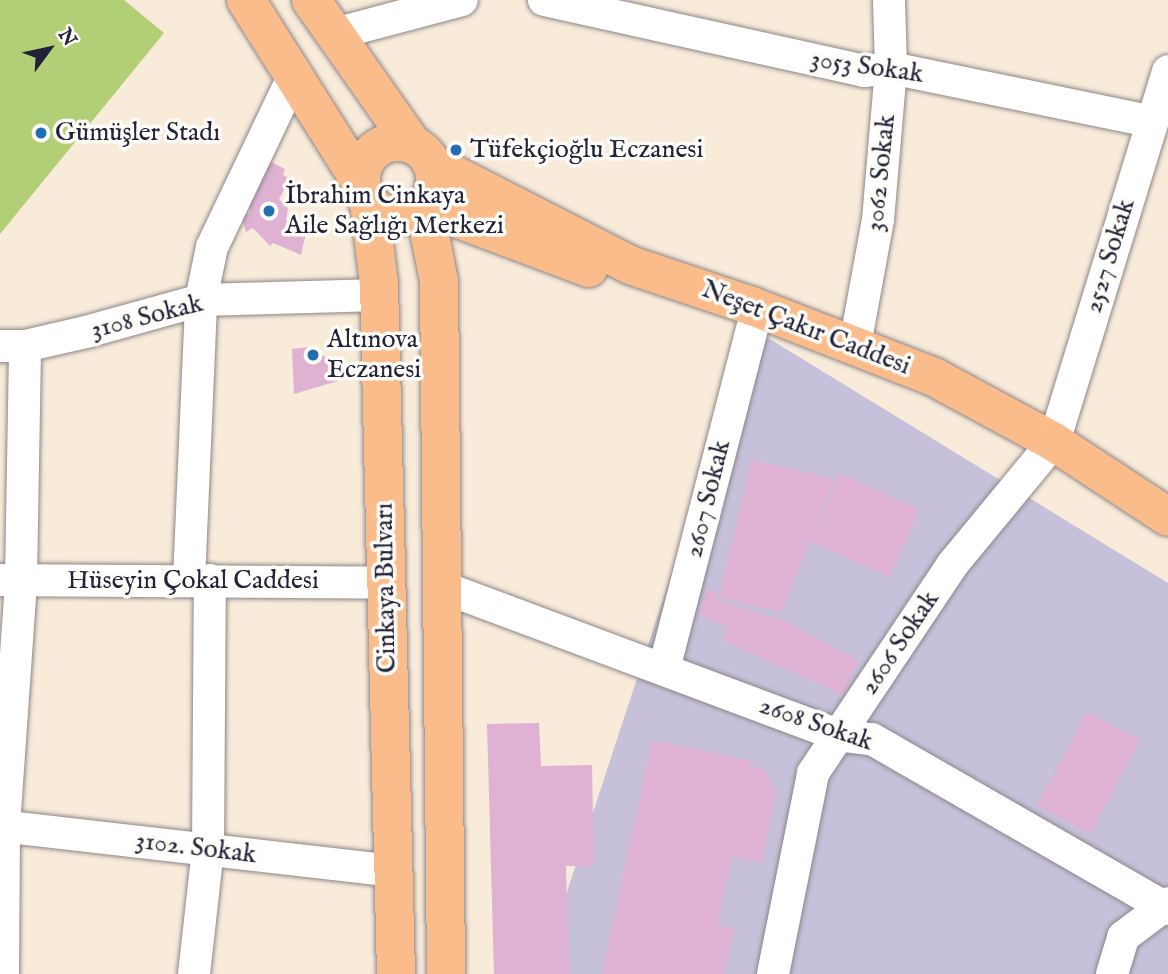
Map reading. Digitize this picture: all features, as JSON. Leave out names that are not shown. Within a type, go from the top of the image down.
[{"type":"main road","name":"Cinkaya Bulvarı","points":[[246,0],[295,73],[364,192],[380,296],[396,974]]},
{"type":"main road","points":[[311,0],[338,33],[422,154],[435,186],[424,206],[396,217],[364,192],[368,157],[377,148],[401,142],[422,154]]},
{"type":"main road","name":"Neşet Çakır Caddesi","points":[[422,154],[630,265],[855,345],[934,377],[1048,449],[1168,517]]},
{"type":"main road","points":[[424,206],[439,281],[446,974]]},
{"type":"main road","name":"Neşet Çakır Caddesi","points":[[424,206],[903,383],[966,411],[1048,449],[1168,540]]},
{"type":"street","points":[[338,33],[459,0]]},
{"type":"street","name":"3053 Sokak","points":[[544,0],[864,71],[891,68],[1150,121]]},
{"type":"street","name":"3062 Sokak","points":[[855,345],[878,220],[891,68],[889,0]]},
{"type":"street","name":"2527 Sokak","points":[[1048,449],[1168,71]]},
{"type":"street","points":[[194,974],[208,850],[200,580],[201,300],[212,247],[295,73]]},
{"type":"street","name":"3108 Sokak","points":[[13,346],[201,300],[380,296]]},
{"type":"street","name":"2607 Sokak","points":[[664,669],[752,328]]},
{"type":"street","points":[[3,974],[2,826],[11,580],[13,346]]},
{"type":"street","name":"2606 Sokak","points":[[773,974],[813,773],[952,565],[1048,449]]},
{"type":"street","name":"Hüseyin Çokal Caddesi","points":[[11,580],[386,583]]},
{"type":"street","name":"2608 Sokak","points":[[442,587],[837,735],[872,739],[1167,906]]},
{"type":"street","name":"3102. Sokak","points":[[2,826],[392,871]]},
{"type":"street","points":[[1112,974],[1123,937],[1167,906]]},
{"type":"shaded area","points":[[752,328],[1168,583],[1168,974],[540,974]]},
{"type":"green space","name":"Gümüşler Stadı","points":[[0,0],[124,0],[164,33],[0,234]]},
{"type":"building","name":"İbrahim Cinkaya Aile Sağlığı Merkezi","points":[[269,161],[285,169],[283,175],[290,179],[279,199],[288,208],[286,220],[307,229],[301,255],[273,243],[270,246],[253,228],[246,232],[241,216],[250,213],[250,198]]},
{"type":"building","points":[[308,347],[333,361],[338,381],[294,394],[292,349]]},
{"type":"building","points":[[751,460],[835,479],[781,612],[719,598]]},
{"type":"building","points":[[840,474],[919,509],[889,577],[810,542]]},
{"type":"building","points":[[709,589],[719,594],[716,600],[785,621],[858,661],[843,695],[722,640],[728,627],[698,614]]},
{"type":"building","points":[[1087,712],[1140,740],[1090,834],[1037,806]]},
{"type":"building","points":[[539,723],[541,766],[592,765],[594,866],[566,866],[569,974],[494,974],[487,724]]},
{"type":"building","points":[[652,740],[751,761],[750,766],[764,769],[776,792],[761,863],[732,856],[717,925],[734,929],[724,974],[602,974]]},
{"type":"place","name":"Gümüşler Stadı","points":[[41,133]]},
{"type":"place","name":"Tüfekçioğlu Eczanesi","points":[[456,150]]},
{"type":"place","name":"İbrahim Cinkaya Aile Sağlığı Merkezi","points":[[269,211]]},
{"type":"place","name":"Altınova Eczanesi","points":[[313,355]]}]
